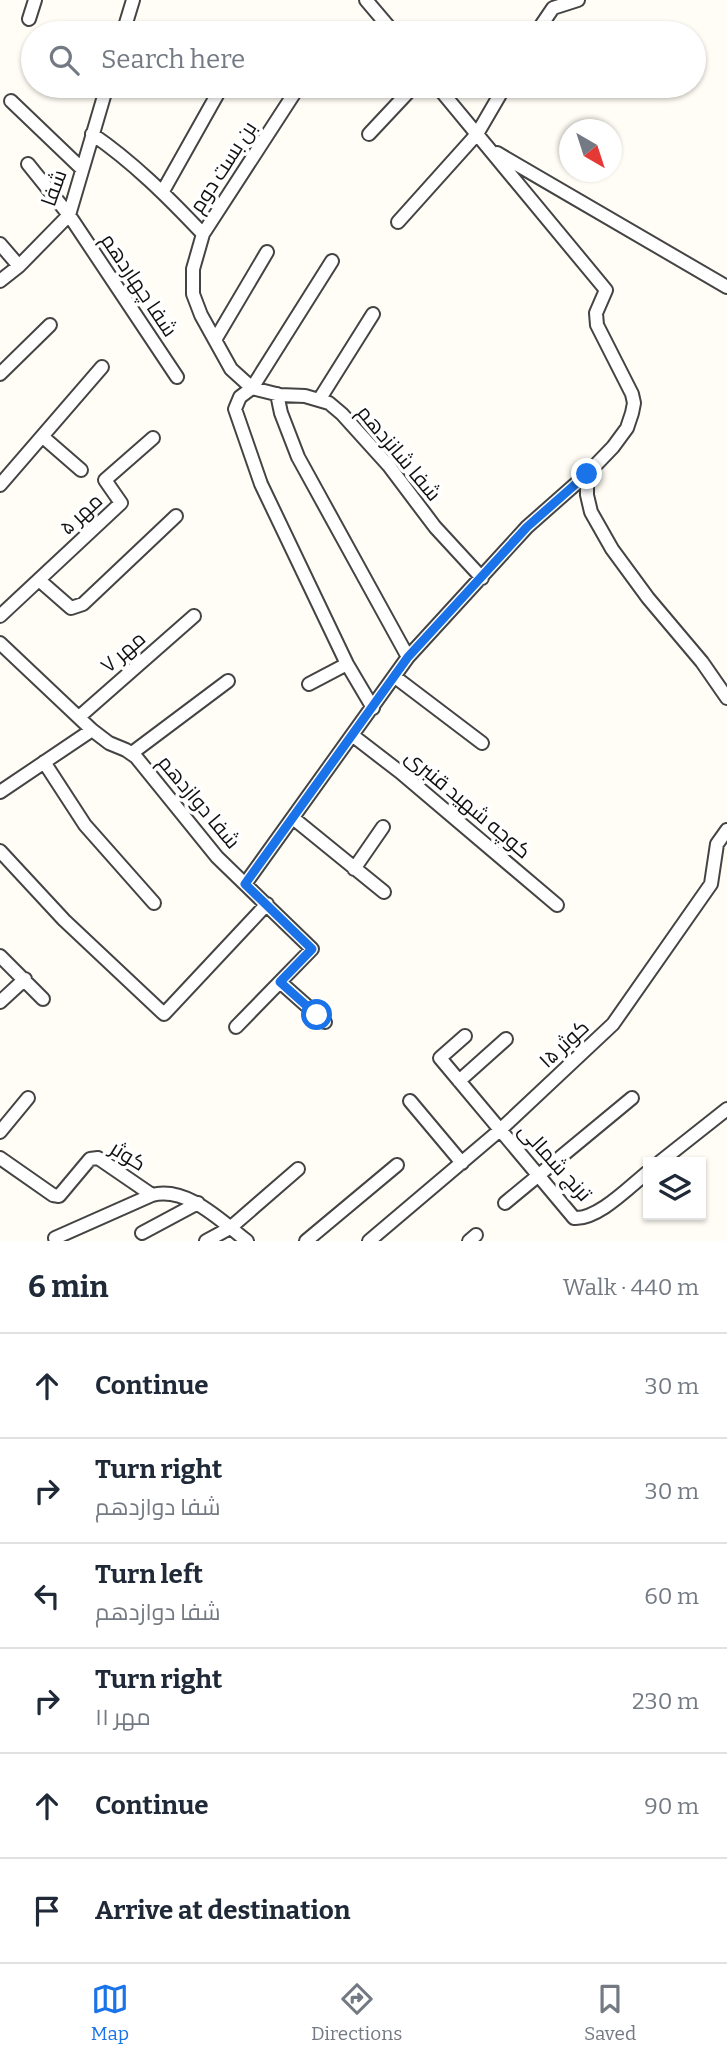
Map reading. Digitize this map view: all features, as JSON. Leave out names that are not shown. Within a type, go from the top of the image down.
[{"type":"street","points":[[29,19],[35,0]]},
{"type":"street","points":[[127,21],[133,0]]},
{"type":"street","points":[[366,0],[384,21]]},
{"type":"street","points":[[544,21],[552,8],[578,0]]},
{"type":"street","name":"شفا","points":[[0,281],[19,266],[69,215],[103,98]]},
{"type":"street","points":[[163,191],[215,98]]},
{"type":"street","name":"بن بست دوم","points":[[203,234],[291,98]]},
{"type":"street","points":[[369,134],[403,98]]},
{"type":"street","points":[[245,884],[408,657],[527,527],[613,447],[626,428],[634,403],[597,325],[596,313],[606,290],[447,98]]},
{"type":"street","points":[[398,222],[477,134],[499,98]]},
{"type":"street","points":[[11,101],[81,168]]},
{"type":"street","points":[[92,134],[113,148],[163,191],[203,234],[193,269],[192,294],[231,369],[252,388]]},
{"type":"street","points":[[489,149],[727,287]]},
{"type":"street","name":"شفا چهاردهم","points":[[28,164],[69,215],[177,377]]},
{"type":"street","points":[[0,244],[19,266]]},
{"type":"street","points":[[215,340],[267,252]]},
{"type":"street","points":[[332,261],[252,388],[237,403],[235,409],[261,484],[347,664],[373,708]]},
{"type":"street","points":[[319,400],[373,314]]},
{"type":"street","points":[[0,374],[50,325]]},
{"type":"street","points":[[0,485],[102,367]]},
{"type":"street","name":"شفا شانزدهم","points":[[252,388],[277,394],[306,396],[328,403],[342,414],[389,466],[435,527],[482,578]]},
{"type":"street","points":[[277,394],[281,413],[298,457],[408,657]]},
{"type":"street","points":[[43,436],[81,470]]},
{"type":"street","name":"مهر ۵","points":[[0,616],[121,503],[105,480],[153,438]]},
{"type":"street","points":[[587,474],[590,512],[606,538],[648,598],[702,662],[727,698]]},
{"type":"street","points":[[39,580],[71,608],[83,604],[176,516]]},
{"type":"street","name":"مهر ۷","points":[[79,717],[194,617]]},
{"type":"street","name":"شفا دوازدهم","points":[[3,651],[92,730],[109,743],[132,753],[209,847],[312,949],[236,1027]]},
{"type":"street","points":[[309,684],[347,664]]},
{"type":"street","points":[[394,677],[482,743]]},
{"type":"street","points":[[132,753],[228,681]]},
{"type":"street","points":[[0,792],[92,730]]},
{"type":"street","name":"کوچه شهید قنبری","points":[[352,735],[400,772],[557,905]]},
{"type":"street","points":[[44,762],[85,825],[154,903]]},
{"type":"street","points":[[293,818],[384,892]]},
{"type":"street","points":[[354,869],[383,827]]},
{"type":"street","name":"کوثر ۱۵","points":[[369,1241],[500,1130],[613,1024],[711,884],[717,844],[727,830]]},
{"type":"street","points":[[0,851],[64,920],[164,1014],[267,904]]},
{"type":"street","points":[[0,956],[43,999]]},
{"type":"street","points":[[0,1002],[24,979]]},
{"type":"street","points":[[280,982],[325,1022]]},
{"type":"street","name":"ترنج شمالی","points":[[465,1036],[440,1058],[570,1215],[582,1219],[596,1213],[643,1176]]},
{"type":"street","points":[[459,1081],[506,1039]]},
{"type":"street","points":[[0,1132],[28,1098]]},
{"type":"street","points":[[505,1203],[632,1098]]},
{"type":"street","points":[[410,1101],[462,1163]]},
{"type":"street","points":[[666,1157],[727,1109]]},
{"type":"street","name":"کوثر","points":[[3,1164],[53,1195],[59,1196],[90,1159],[98,1158],[152,1195],[163,1192],[198,1203],[247,1241]]},
{"type":"street","points":[[306,1241],[397,1165]]},
{"type":"street","points":[[206,1241],[230,1228],[299,1169]]},
{"type":"street","points":[[55,1238],[152,1195]]},
{"type":"street","points":[[142,1233],[198,1203]]},
{"type":"route","points":[[317,1015],[280,982],[312,949],[245,884],[408,657],[527,527],[587,474]]}]
